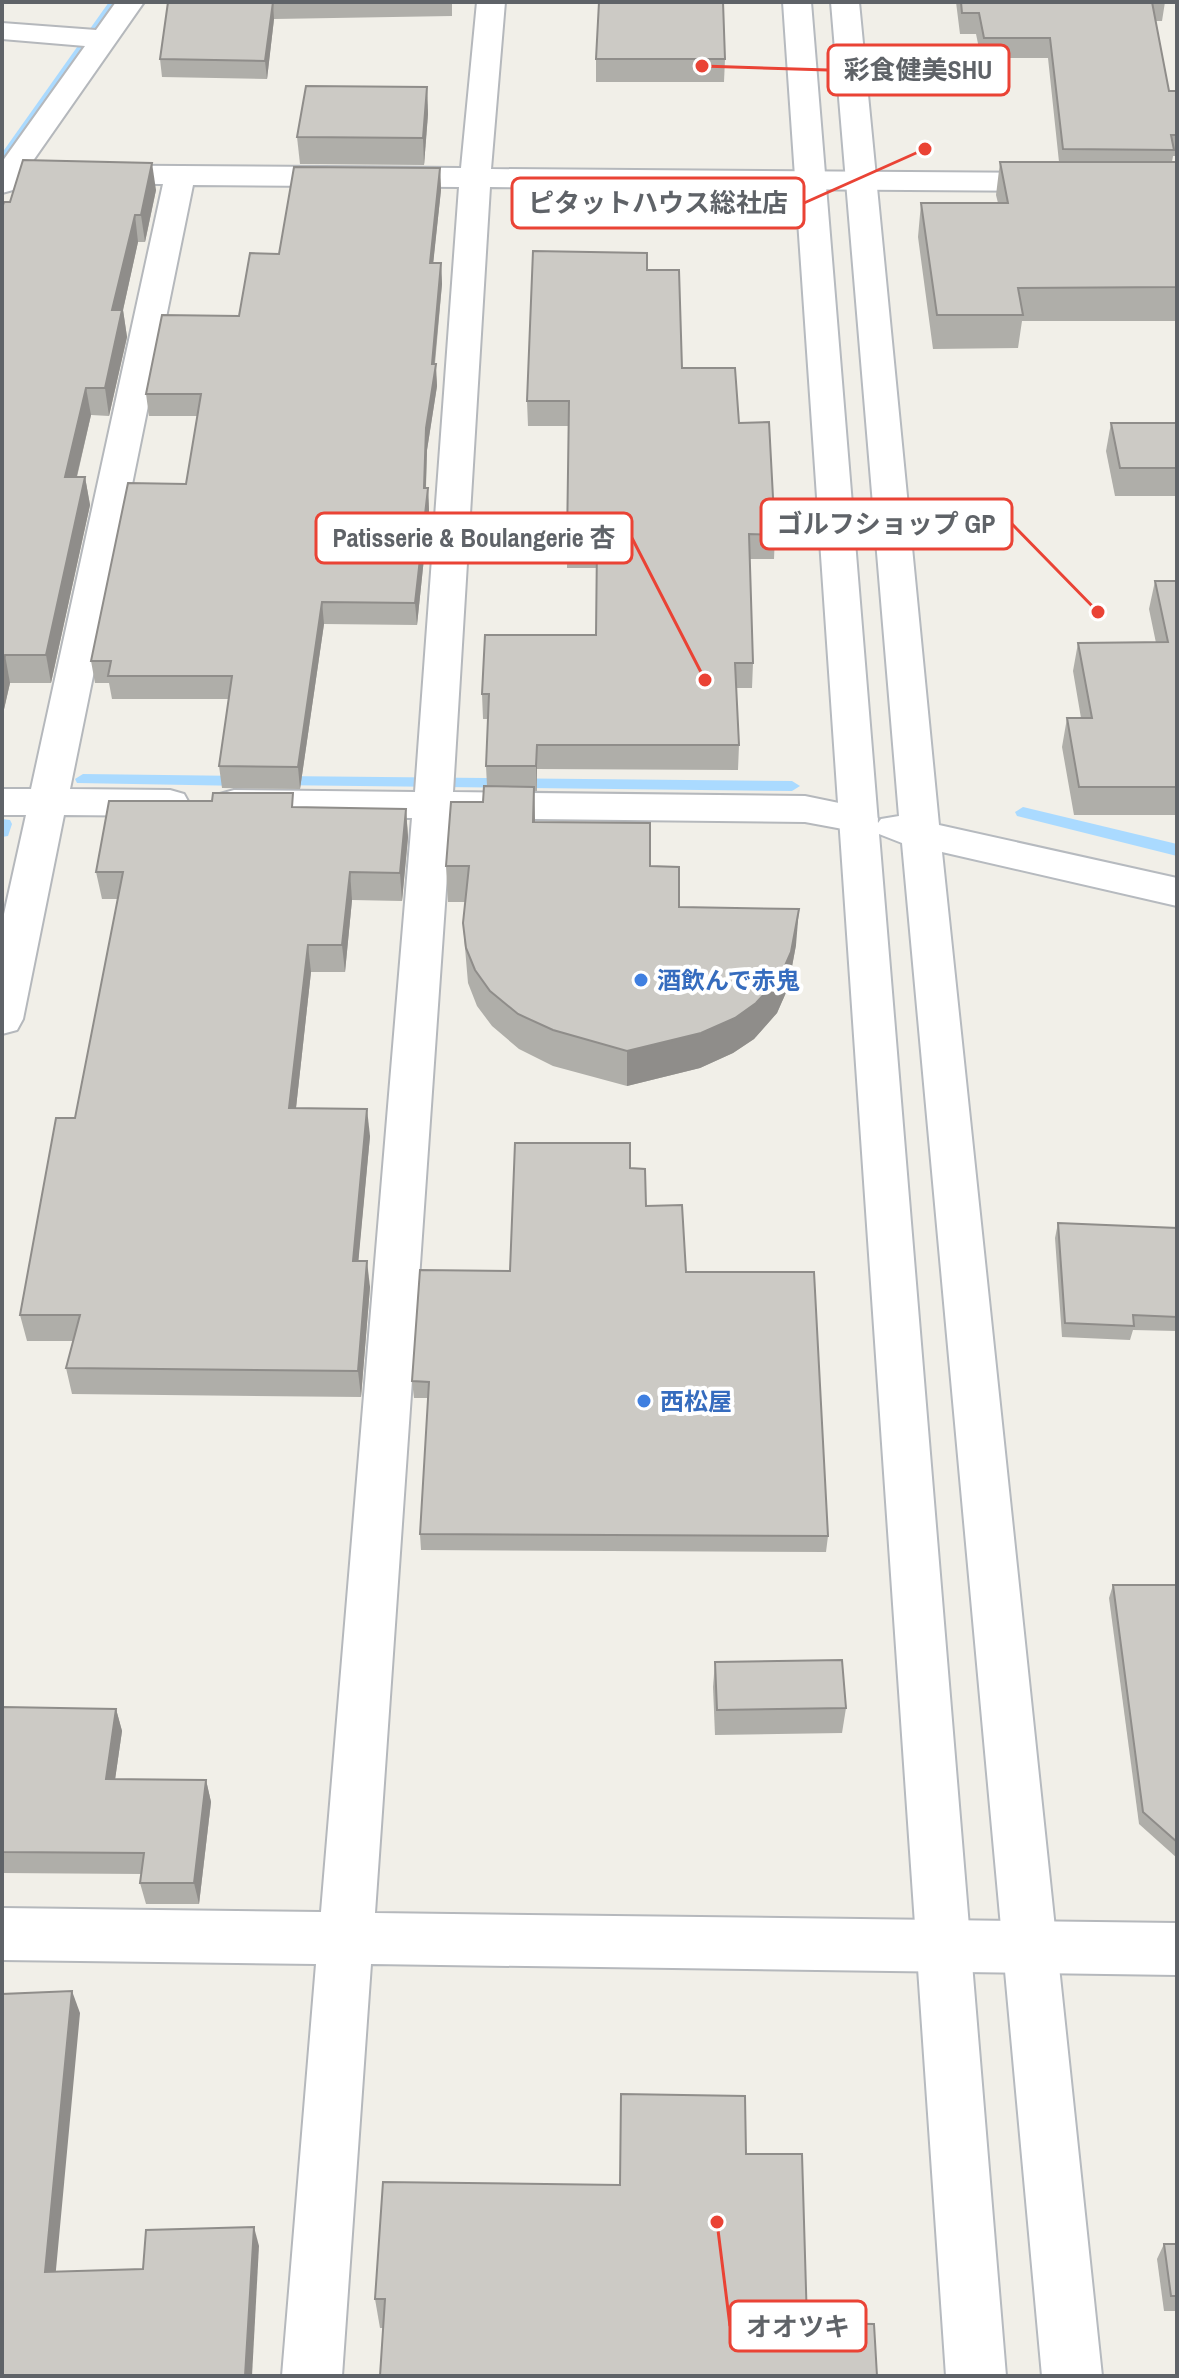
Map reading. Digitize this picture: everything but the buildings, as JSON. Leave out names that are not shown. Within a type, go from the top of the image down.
[{"type":"street","points":[[4,177],[93,39],[130,2]]},
{"type":"street","points":[[312,2376],[434,792],[475,178],[491,2]]},
{"type":"street","points":[[797,2],[976,2376]]},
{"type":"street","points":[[845,2],[920,834],[1072,2376]]},
{"type":"street","points":[[2,31],[93,39]]},
{"type":"street","points":[[4,177],[180,175],[1177,183]]},
{"type":"street","points":[[2,1019],[180,175]]},
{"type":"street","points":[[2,802],[434,792],[805,809],[1177,892]]},
{"type":"street","points":[[2,1934],[346,1941],[1177,1949]]},
{"type":"waterway","points":[[2,162],[115,2]]},
{"type":"waterway","points":[[83,779],[245,781]]},
{"type":"waterway","points":[[279,781],[792,786]]},
{"type":"waterway","points":[[1023,812],[1177,850]]},
{"type":"waterway","points":[[2,832],[4,824]]},
{"type":"place","name":"彩食健美SHU","points":[[702,66]]},
{"type":"place","name":"ピタットハウス総社店","points":[[925,149]]},
{"type":"place","name":"ゴルフショップ GP","points":[[1098,612]]},
{"type":"place","name":"Patisserie & Boulangerie 杏","points":[[705,680]]},
{"type":"place","name":"酒飲んで赤鬼","points":[[641,980]]},
{"type":"place","name":"西松屋","points":[[644,1401]]},
{"type":"place","name":"オオツキ","points":[[717,2222]]}]
